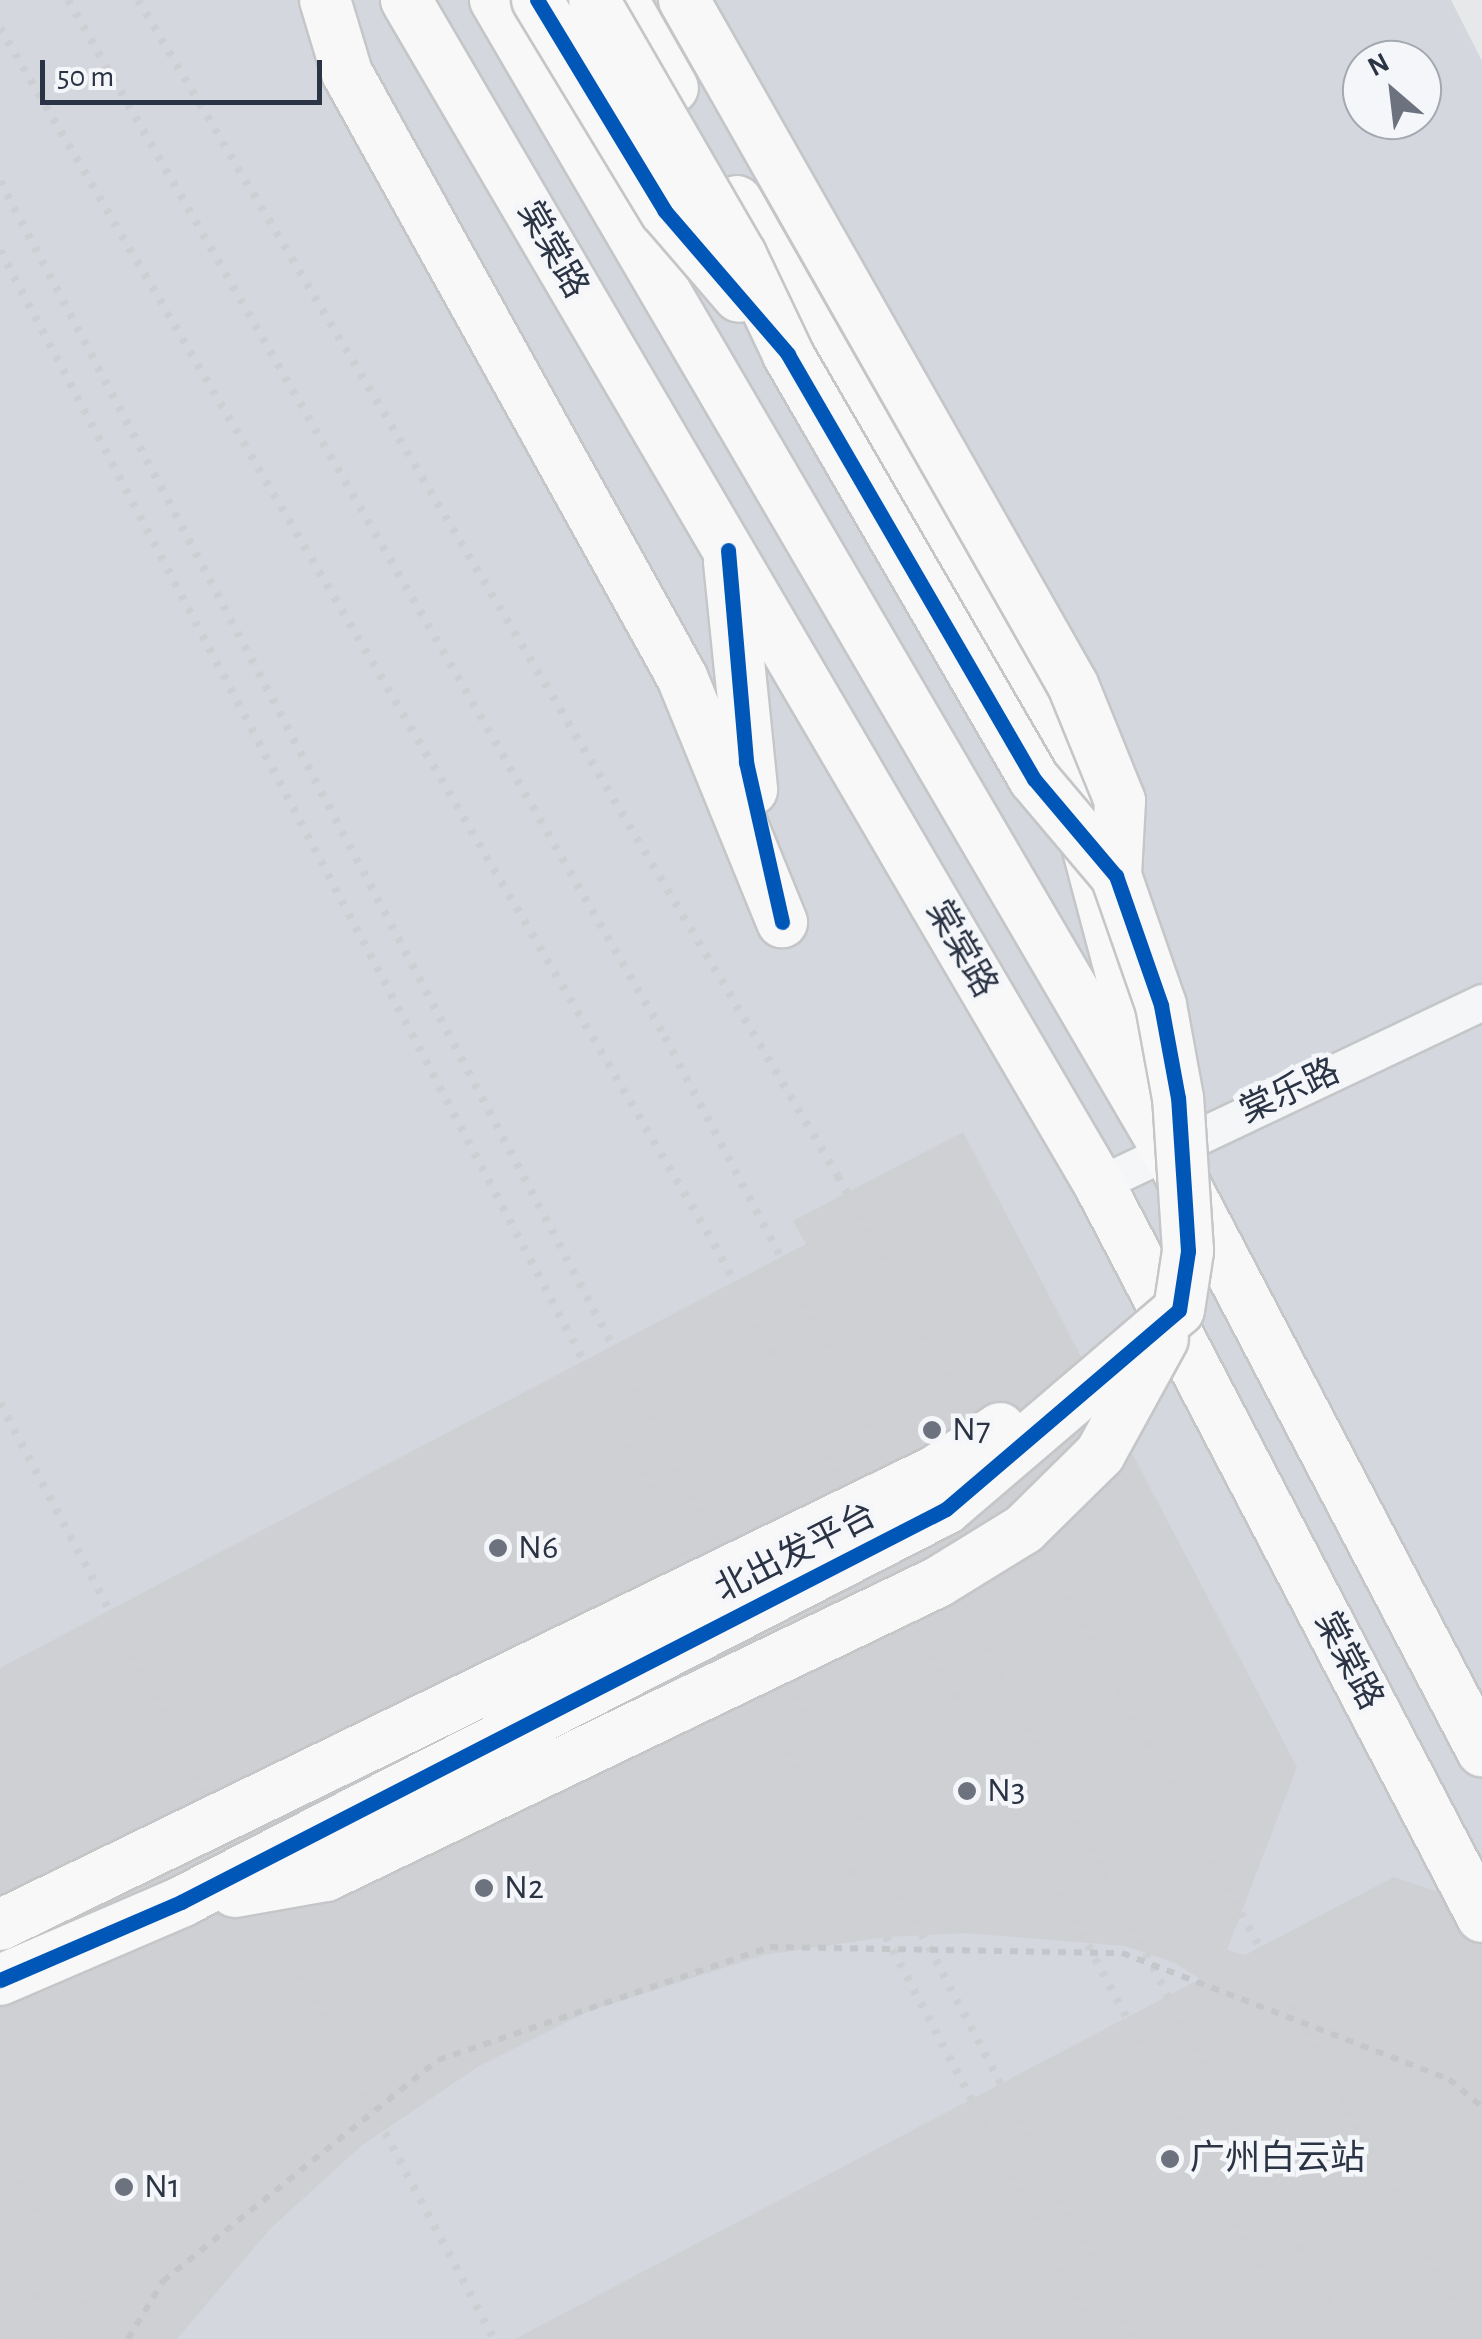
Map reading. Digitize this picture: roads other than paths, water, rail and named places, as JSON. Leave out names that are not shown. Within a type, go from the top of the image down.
[{"type":"street","points":[[325,0],[348,74],[682,676],[782,922],[746,762],[728,550]]},
{"type":"street","name":"棠棠路","points":[[406,0],[1099,1184],[1482,1917]]},
{"type":"street","points":[[495,0],[1168,1150],[1482,1751]]},
{"type":"street","points":[[537,0],[665,211],[788,354]]},
{"type":"street","points":[[594,0],[741,256],[788,354],[1034,779],[1116,876]]},
{"type":"street","points":[[623,0],[1072,789],[1168,1150]]},
{"type":"street","points":[[684,0],[1073,685],[1120,801],[1116,876]]},
{"type":"street","points":[[710,0],[734,88]]},
{"type":"street","name":"北出发平台","points":[[181,1902],[326,1876],[938,1582],[1024,1529],[1100,1454],[1179,1310],[1188,1250],[1178,1098],[1161,1005],[1116,876]]},
{"type":"street","name":"棠乐路","points":[[1099,1184],[1482,1002]]},
{"type":"street","name":"北出发平台","points":[[0,1980],[181,1902],[946,1509],[1179,1310]]},
{"type":"street","name":"北出发平台","points":[[0,1925],[935,1472],[1179,1310]]},
{"type":"railway","points":[[68,0],[665,1037],[1348,2339]]},
{"type":"railway","points":[[138,0],[838,1176],[1474,2339]]},
{"type":"railway","points":[[0,28],[714,1244],[1298,2339]]},
{"type":"railway","points":[[0,181],[1135,2339]]},
{"type":"railway","points":[[0,250],[1097,2339]]},
{"type":"railway","points":[[0,1403],[494,2339]]},
{"type":"railway","points":[[0,2141],[100,2339]]},
{"type":"railway","points":[[0,2227],[58,2339]]},
{"type":"place","name":"N7","points":[[932,1430]]},
{"type":"place","name":"N6","points":[[498,1548]]},
{"type":"place","name":"N3","points":[[967,1791]]},
{"type":"place","name":"N2","points":[[484,1888]]},
{"type":"place","name":"广州白云站","points":[[1170,2159]]},
{"type":"place","name":"N1","points":[[124,2187]]}]
